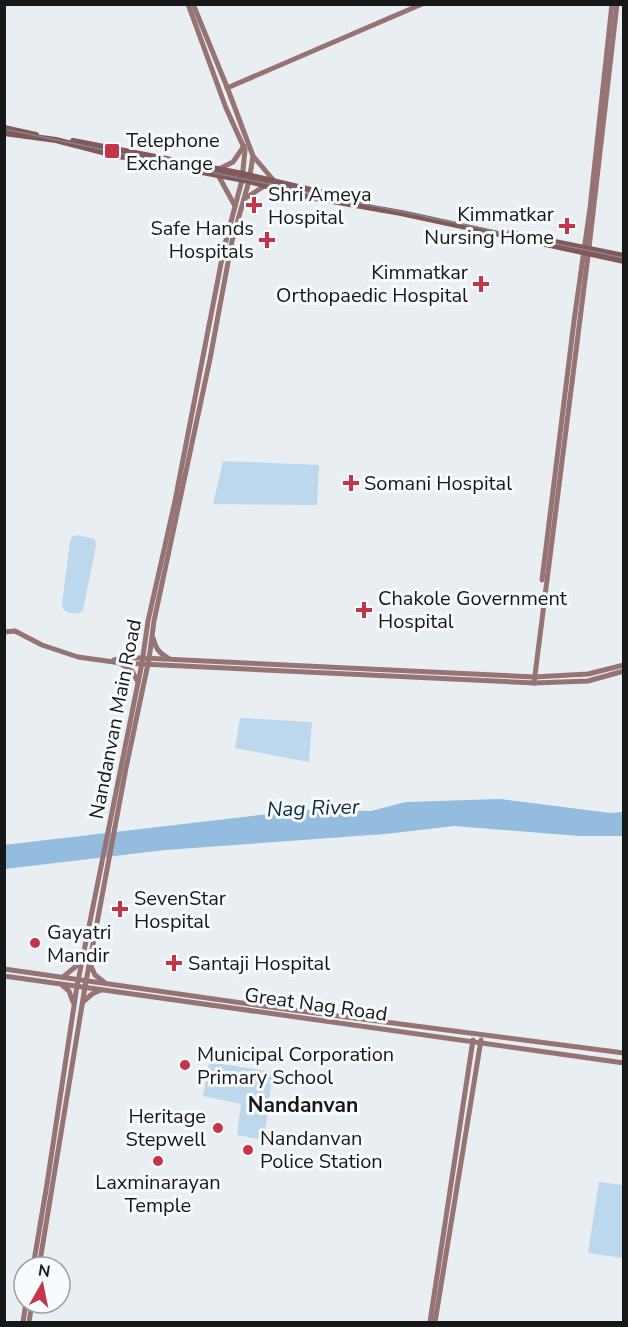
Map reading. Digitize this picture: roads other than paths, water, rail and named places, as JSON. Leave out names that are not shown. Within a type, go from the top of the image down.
[{"type":"main road","name":"Nandanvan Main Road","points":[[35,1255],[78,979],[106,861],[138,682],[145,661],[148,621],[175,501],[224,248],[235,206],[246,177],[244,146],[219,91],[188,4]]},
{"type":"main road","points":[[193,4],[253,156],[275,182]]},
{"type":"main road","points":[[219,91],[422,4]]},
{"type":"main road","points":[[532,680],[615,4]]},
{"type":"main road","points":[[4,128],[218,172],[232,162],[244,146]]},
{"type":"main road","points":[[4,134],[56,140],[114,155],[275,182],[586,250],[624,261]]},
{"type":"main road","points":[[112,828],[145,661],[210,359],[232,241],[244,200],[246,177],[253,156]]},
{"type":"main road","points":[[218,172],[235,206]]},
{"type":"main road","points":[[246,177],[304,196],[624,256]]},
{"type":"main road","points":[[244,200],[266,185]]},
{"type":"main road","points":[[4,632],[15,631],[42,645],[78,657],[121,663],[171,660],[532,680],[588,674],[624,665]]},
{"type":"main road","points":[[152,634],[160,654],[171,660]]},
{"type":"main road","points":[[112,661],[122,658],[532,680],[588,681],[624,671]]},
{"type":"main road","points":[[121,663],[132,671],[138,682]]},
{"type":"main road","points":[[41,1255],[106,861]]},
{"type":"main road","points":[[63,977],[82,961]]},
{"type":"main road","points":[[89,962],[95,975],[104,982]]},
{"type":"main road","name":"Great Nag Road","points":[[4,969],[624,1053]]},
{"type":"main road","name":"Great Nag Road","points":[[4,976],[624,1063]]},
{"type":"main road","points":[[61,984],[69,991],[74,1003]]},
{"type":"main road","points":[[82,1004],[92,994],[102,990]]},
{"type":"main road","points":[[430,1323],[474,1034]]},
{"type":"main road","points":[[435,1323],[481,1035]]},
{"type":"railway","points":[[4,129],[624,258]]},
{"type":"place","name":"Telephone Exchange","points":[[112,151]]},
{"type":"place","name":"Shri Ameya Hospital","points":[[254,205]]},
{"type":"place","name":"Kimmatkar Nursing Home","points":[[567,226]]},
{"type":"place","name":"Safe Hands Hospitals","points":[[267,240]]},
{"type":"place","name":"Kimmatkar Orthopaedic Hospital","points":[[481,284]]},
{"type":"place","name":"Somani Hospital","points":[[351,483]]},
{"type":"place","name":"Chakole Government Hospital","points":[[364,610]]},
{"type":"place","name":"SevenStar Hospital","points":[[120,909]]},
{"type":"place","name":"Gayatri Mandir","points":[[35,943]]},
{"type":"place","name":"Santaji Hospital","points":[[174,963]]},
{"type":"place","name":"Municipal Corporation Primary School","points":[[185,1065]]},
{"type":"place","name":"Heritage Stepwell","points":[[218,1128]]},
{"type":"place","name":"Nandanvan Police Station","points":[[248,1150]]},
{"type":"place","name":"Laxminarayan Temple","points":[[158,1161]]},
{"type":"district","name":"Nandanvan","points":[[303,1105]]},
{"type":"water label","name":"Nag River","points":[[313,808]]}]
